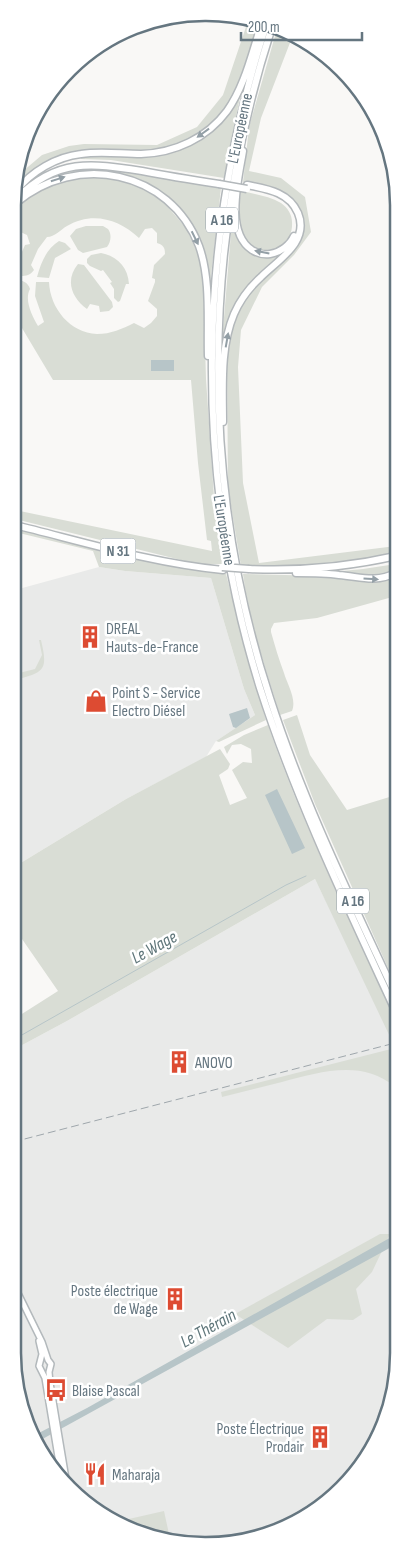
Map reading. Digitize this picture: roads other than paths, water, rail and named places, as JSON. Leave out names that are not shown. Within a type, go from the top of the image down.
[{"type":"highway","points":[[23,186],[40,170],[68,157],[91,153],[156,152],[177,148],[201,135],[219,120],[235,97],[260,30]]},
{"type":"highway","name":"L'Européenne","points":[[264,31],[240,118],[221,221],[213,316],[213,420],[219,491],[230,562],[243,626],[275,731],[298,791],[390,997]]},
{"type":"highway","name":"L'Européenne","points":[[270,33],[249,106],[232,190],[221,281],[218,383],[223,476],[231,536],[242,592],[269,697],[304,790],[390,983]]},
{"type":"highway","points":[[247,187],[278,197],[287,203],[292,211],[296,220],[295,234],[290,243],[281,250],[267,254],[253,250],[243,241],[236,225],[236,200],[249,106]]},
{"type":"highway","points":[[22,187],[46,172],[62,165],[79,162],[108,162],[271,190],[286,198],[297,210],[300,228],[299,236],[290,249],[247,292],[230,323],[226,342],[224,374],[223,476]]},
{"type":"highway","points":[[22,194],[48,174],[82,165],[108,166],[219,182]]},
{"type":"highway","points":[[22,199],[37,188],[60,178],[80,174],[99,174],[123,178],[144,186],[164,198],[176,210],[195,237],[204,266],[209,393],[213,420]]},
{"type":"highway","name":"N 31","points":[[21,525],[147,558],[222,569],[288,573],[353,568],[390,561]]},
{"type":"highway","name":"N 31","points":[[249,571],[324,567],[390,557]]},
{"type":"highway","points":[[288,573],[336,574],[372,580],[390,576]]},
{"type":"main road","points":[[21,1300],[44,1344],[48,1360],[52,1365],[50,1383],[54,1424]]},
{"type":"main road","points":[[37,1333],[42,1361],[39,1366],[43,1371],[64,1471]]},
{"type":"main road","points":[[42,1361],[48,1360]]},
{"type":"main road","points":[[43,1371],[50,1370]]},
{"type":"main road","points":[[57,1436],[60,1467]]},
{"type":"waterway","name":"Le Wage","points":[[21,1035],[286,885],[306,876]]},
{"type":"railway","points":[[21,1140],[390,1044]]},
{"type":"place","name":"DREAL Hauts-de-France","points":[[90,637]]},
{"type":"place","name":"Point S - Service Electro Diésel","points":[[96,701]]},
{"type":"place","name":"ANOVO","points":[[179,1062]]},
{"type":"place","name":"Poste électrique de Wage","points":[[175,1299]]},
{"type":"place","name":"Blaise Pascal","points":[[56,1390]]},
{"type":"place","name":"Poste Électrique Prodair","points":[[320,1437]]},
{"type":"place","name":"Maharaja","points":[[95,1474]]},
{"type":"water label","name":"Le Thérain","points":[[208,1328]]}]
